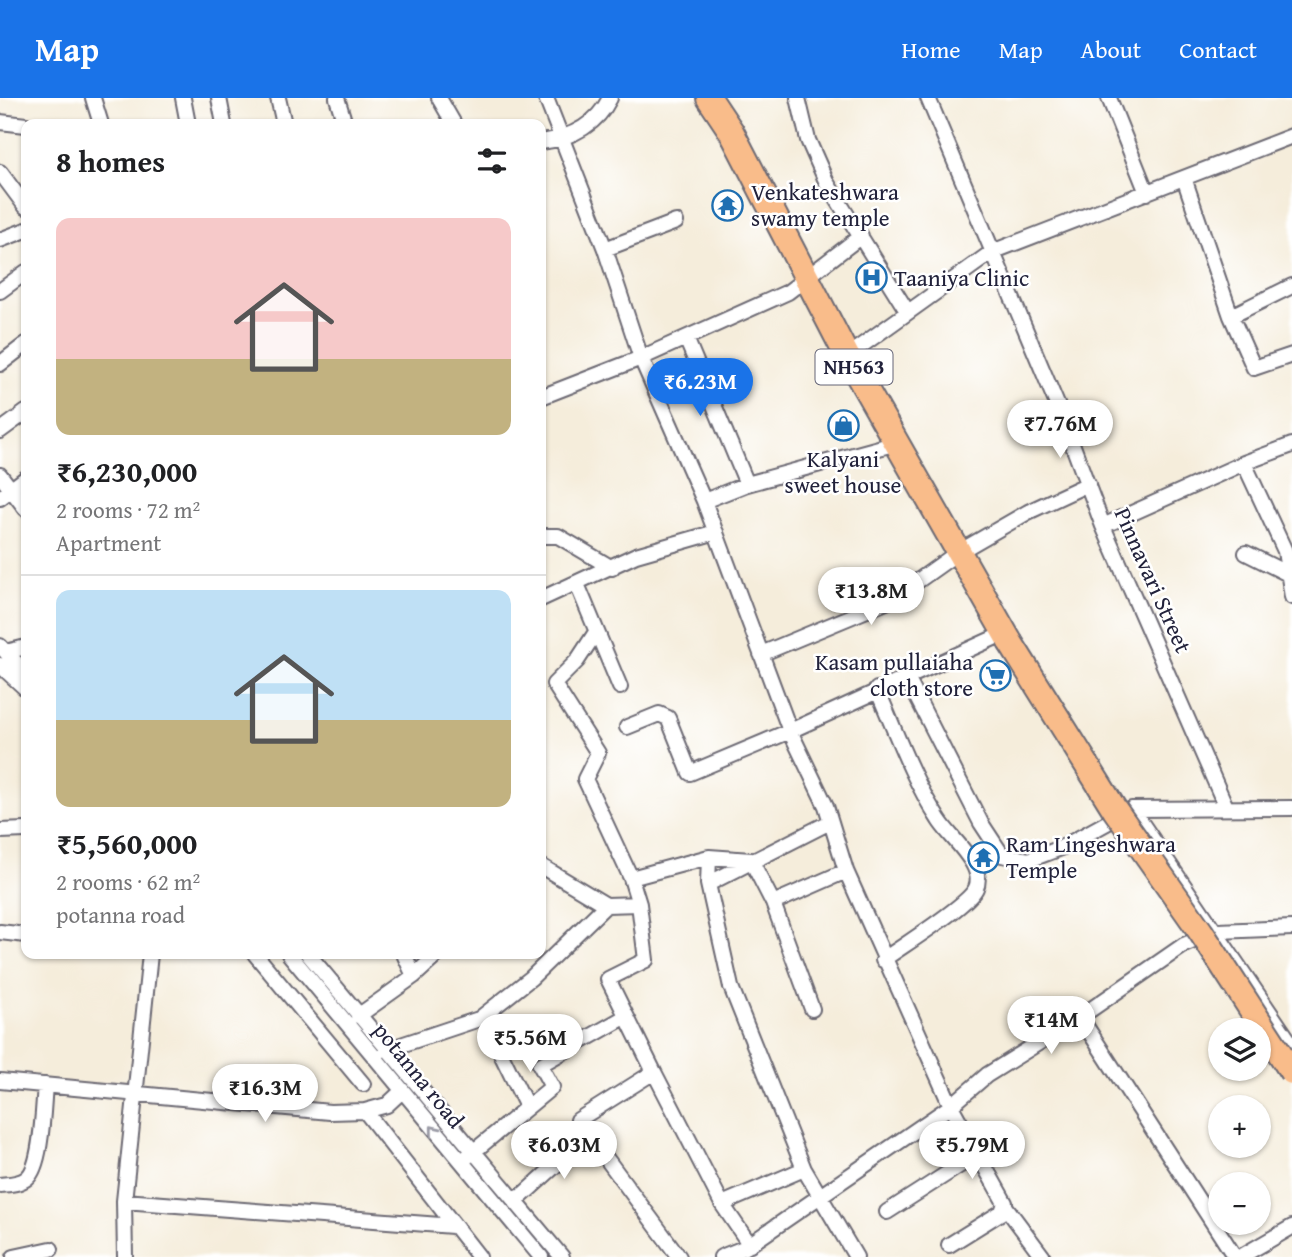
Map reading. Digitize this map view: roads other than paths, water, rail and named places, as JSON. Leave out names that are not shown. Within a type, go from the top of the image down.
[{"type":"highway","name":"NH563","points":[[709,98],[731,131],[847,356],[1007,637],[1115,810],[1201,932],[1292,1072]]},
{"type":"street","points":[[93,98],[99,119]]},
{"type":"street","points":[[183,98],[187,119]]},
{"type":"street","points":[[219,98],[223,119]]},
{"type":"street","points":[[278,98],[283,119]]},
{"type":"street","points":[[337,98],[343,119]]},
{"type":"street","points":[[439,98],[451,119]]},
{"type":"street","points":[[546,98],[605,249],[641,358],[704,501],[790,732],[826,806],[846,871],[883,960],[976,1155],[1005,1206],[1043,1257]]},
{"type":"street","points":[[546,141],[564,139],[597,119],[610,98]]},
{"type":"street","points":[[798,98],[808,140],[827,183],[907,312]]},
{"type":"street","name":"Pinnavari Street","points":[[928,98],[1061,414],[1103,526],[1226,807]]},
{"type":"street","points":[[1109,98],[1147,193]]},
{"type":"street","points":[[0,122],[21,124]]},
{"type":"street","points":[[847,356],[992,252],[1292,136]]},
{"type":"street","points":[[0,172],[21,200]]},
{"type":"street","points":[[1184,178],[1231,316],[1254,368],[1292,355]]},
{"type":"street","points":[[605,249],[676,222]]},
{"type":"street","points":[[0,240],[21,232]]},
{"type":"street","points":[[546,395],[641,358],[788,292],[861,236]]},
{"type":"street","points":[[0,291],[21,276]]},
{"type":"street","points":[[1231,316],[1292,286]]},
{"type":"street","points":[[687,338],[747,484]]},
{"type":"street","points":[[0,364],[21,348]]},
{"type":"street","points":[[0,431],[21,416]]},
{"type":"street","points":[[704,501],[747,484],[897,443]]},
{"type":"street","points":[[1103,526],[1244,463],[1292,445]]},
{"type":"street","points":[[1244,463],[1285,551],[1291,576],[1292,597]]},
{"type":"street","points":[[0,475],[5,494],[21,505]]},
{"type":"street","points":[[5,494],[21,482]]},
{"type":"street","points":[[761,654],[891,600],[957,553],[1028,513],[1088,484]]},
{"type":"street","points":[[546,597],[636,555],[716,532]]},
{"type":"street","points":[[546,536],[558,536],[612,568]]},
{"type":"street","points":[[1247,553],[1291,576]]},
{"type":"street","points":[[577,584],[620,687]]},
{"type":"street","points":[[596,632],[577,661],[547,684],[598,753],[585,779],[631,878],[639,904],[646,960],[608,979],[722,1204],[750,1245]]},
{"type":"street","points":[[627,727],[659,714],[668,718],[690,773],[790,732],[906,676],[1007,637]]},
{"type":"street","points":[[2,654],[21,648]]},
{"type":"street","points":[[2,654],[21,669]]},
{"type":"street","points":[[2,654],[21,682]]},
{"type":"street","points":[[906,676],[981,823],[1002,855],[1029,860],[1061,848],[1132,809],[1292,808]]},
{"type":"street","points":[[877,689],[903,751],[939,820],[977,870],[979,881],[970,898],[883,960]]},
{"type":"street","points":[[1132,809],[1291,1040]]},
{"type":"street","points":[[708,884],[830,822]]},
{"type":"street","points":[[0,831],[21,830]]},
{"type":"street","points":[[631,878],[709,857],[751,860]]},
{"type":"street","points":[[709,857],[708,884],[731,987],[804,1169],[817,1196],[856,1257]]},
{"type":"street","points":[[751,860],[773,903],[813,1009]]},
{"type":"street","points":[[546,869],[606,905],[639,904]]},
{"type":"street","points":[[773,903],[846,871]]},
{"type":"street","points":[[386,1049],[479,1019],[531,978],[606,905]]},
{"type":"street","points":[[721,1257],[750,1245],[817,1196],[951,1106],[987,1075],[1080,1017],[1184,946],[1217,932],[1292,928]]},
{"type":"street","points":[[0,932],[21,934]]},
{"type":"street","points":[[125,1257],[124,1201],[149,959]]},
{"type":"street","points":[[259,959],[363,1084]]},
{"type":"street","name":"potanna road","points":[[293,959],[395,1098],[460,1162],[541,1257]]},
{"type":"street","name":"potanna road","points":[[312,959],[562,1257]]},
{"type":"street","points":[[406,959],[414,976]]},
{"type":"street","points":[[358,1016],[433,959]]},
{"type":"street","points":[[460,1162],[552,1087],[540,1065],[625,1017]]},
{"type":"street","points":[[1080,1017],[1239,1257],[1292,1227]]},
{"type":"street","points":[[502,1056],[527,1107]]},
{"type":"street","points":[[654,1072],[578,1119],[679,1257]]},
{"type":"street","points":[[0,1081],[330,1112],[365,1111],[395,1098]]},
{"type":"street","points":[[0,1185],[20,1182],[29,1177],[36,1164],[45,1086]]},
{"type":"street","points":[[365,1111],[479,1257]]},
{"type":"street","points":[[516,1201],[588,1136]]},
{"type":"street","points":[[887,1212],[976,1155]]},
{"type":"street","points":[[722,1204],[804,1169]]},
{"type":"street","points":[[124,1201],[453,1226]]},
{"type":"street","points":[[949,1245],[1005,1206]]},
{"type":"street","points":[[14,1257],[51,1249]]},
{"type":"place","name":"Venkateshwara swamy temple","points":[[728,205]]},
{"type":"place","name":"Taaniya Clinic","points":[[871,278]]},
{"type":"place","name":"Kalyani sweet house","points":[[843,425]]},
{"type":"place","name":"Kasam pullaiaha cloth store","points":[[996,675]]},
{"type":"place","name":"Ram Lingeshwara Temple","points":[[983,857]]}]
